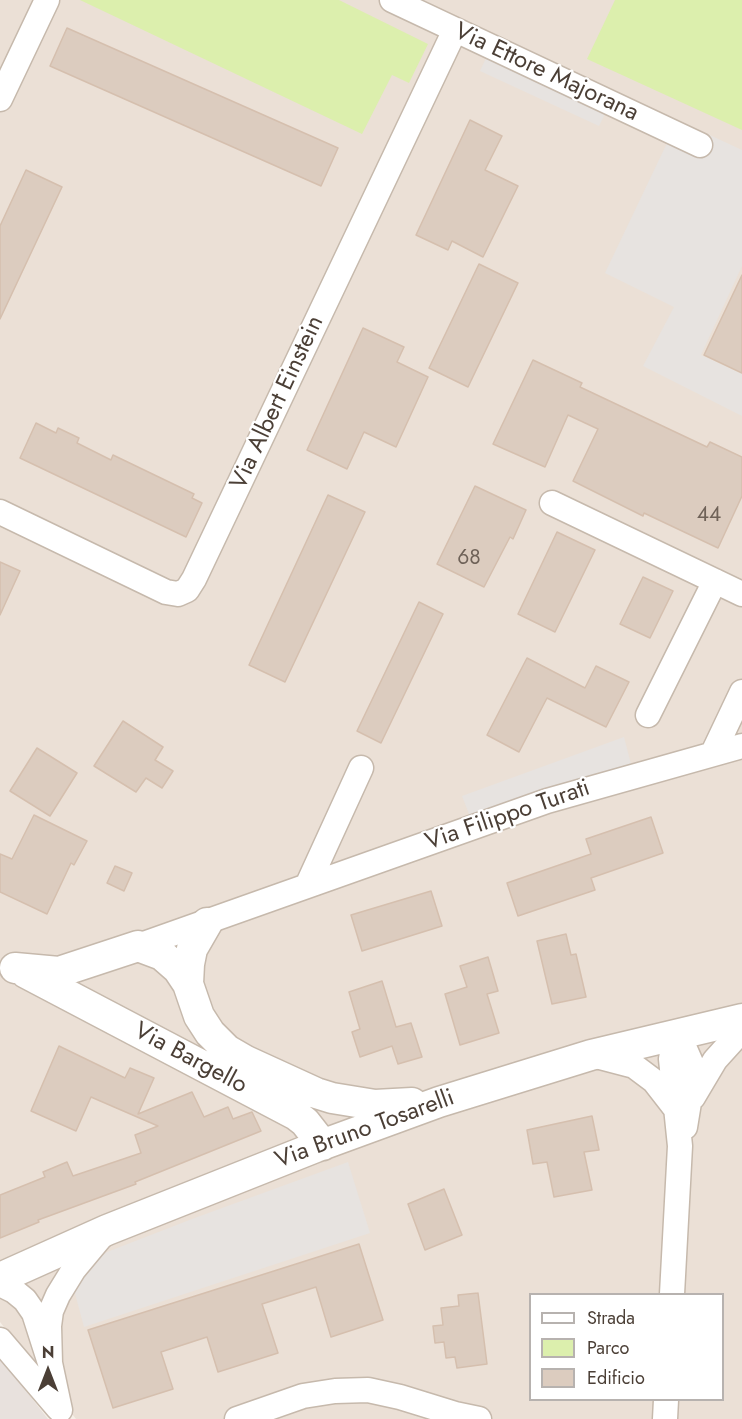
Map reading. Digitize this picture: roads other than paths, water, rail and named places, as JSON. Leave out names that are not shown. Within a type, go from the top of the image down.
[{"type":"street","points":[[0,99],[47,0]]},
{"type":"street","name":"Via Ettore Majorana","points":[[392,0],[700,145]]},
{"type":"street","name":"Via Albert Einstein","points":[[0,512],[166,592],[178,594],[187,590],[455,30]]},
{"type":"street","points":[[552,503],[742,594]]},
{"type":"street","points":[[648,715],[715,581]]},
{"type":"street","points":[[712,753],[742,692]]},
{"type":"street","name":"Via Filippo Turati","points":[[8,964],[58,972],[207,923],[547,801],[742,746]]},
{"type":"street","points":[[307,886],[361,768]]},
{"type":"street","name":"Via Bargello","points":[[188,984],[192,949],[207,923]]},
{"type":"street","name":"Via Bargello","points":[[138,946],[162,955],[178,969],[188,984],[210,1033],[227,1050],[246,1061],[316,1093],[375,1105],[439,1102]]},
{"type":"street","name":"Via Bargello","points":[[8,964],[296,1115],[305,1122],[323,1144]]},
{"type":"street","name":"Via Bruno Tosarelli","points":[[0,1278],[107,1230],[323,1144],[439,1102],[591,1055],[742,1019]]},
{"type":"street","points":[[683,1105],[715,1060],[742,1030]]},
{"type":"street","points":[[672,1293],[683,1105],[671,1059],[675,1035]]},
{"type":"street","points":[[591,1055],[634,1066],[683,1105]]},
{"type":"street","points":[[316,1093],[323,1107],[326,1125],[323,1144]]},
{"type":"street","points":[[50,1363],[51,1311],[74,1269],[107,1230]]},
{"type":"street","points":[[0,1284],[25,1300],[34,1313],[63,1415]]},
{"type":"street","points":[[0,1340],[63,1415]]},
{"type":"street","points":[[237,1419],[303,1396],[336,1391],[368,1390],[479,1419]]},
{"type":"street","points":[[665,1419],[666,1401]]}]
